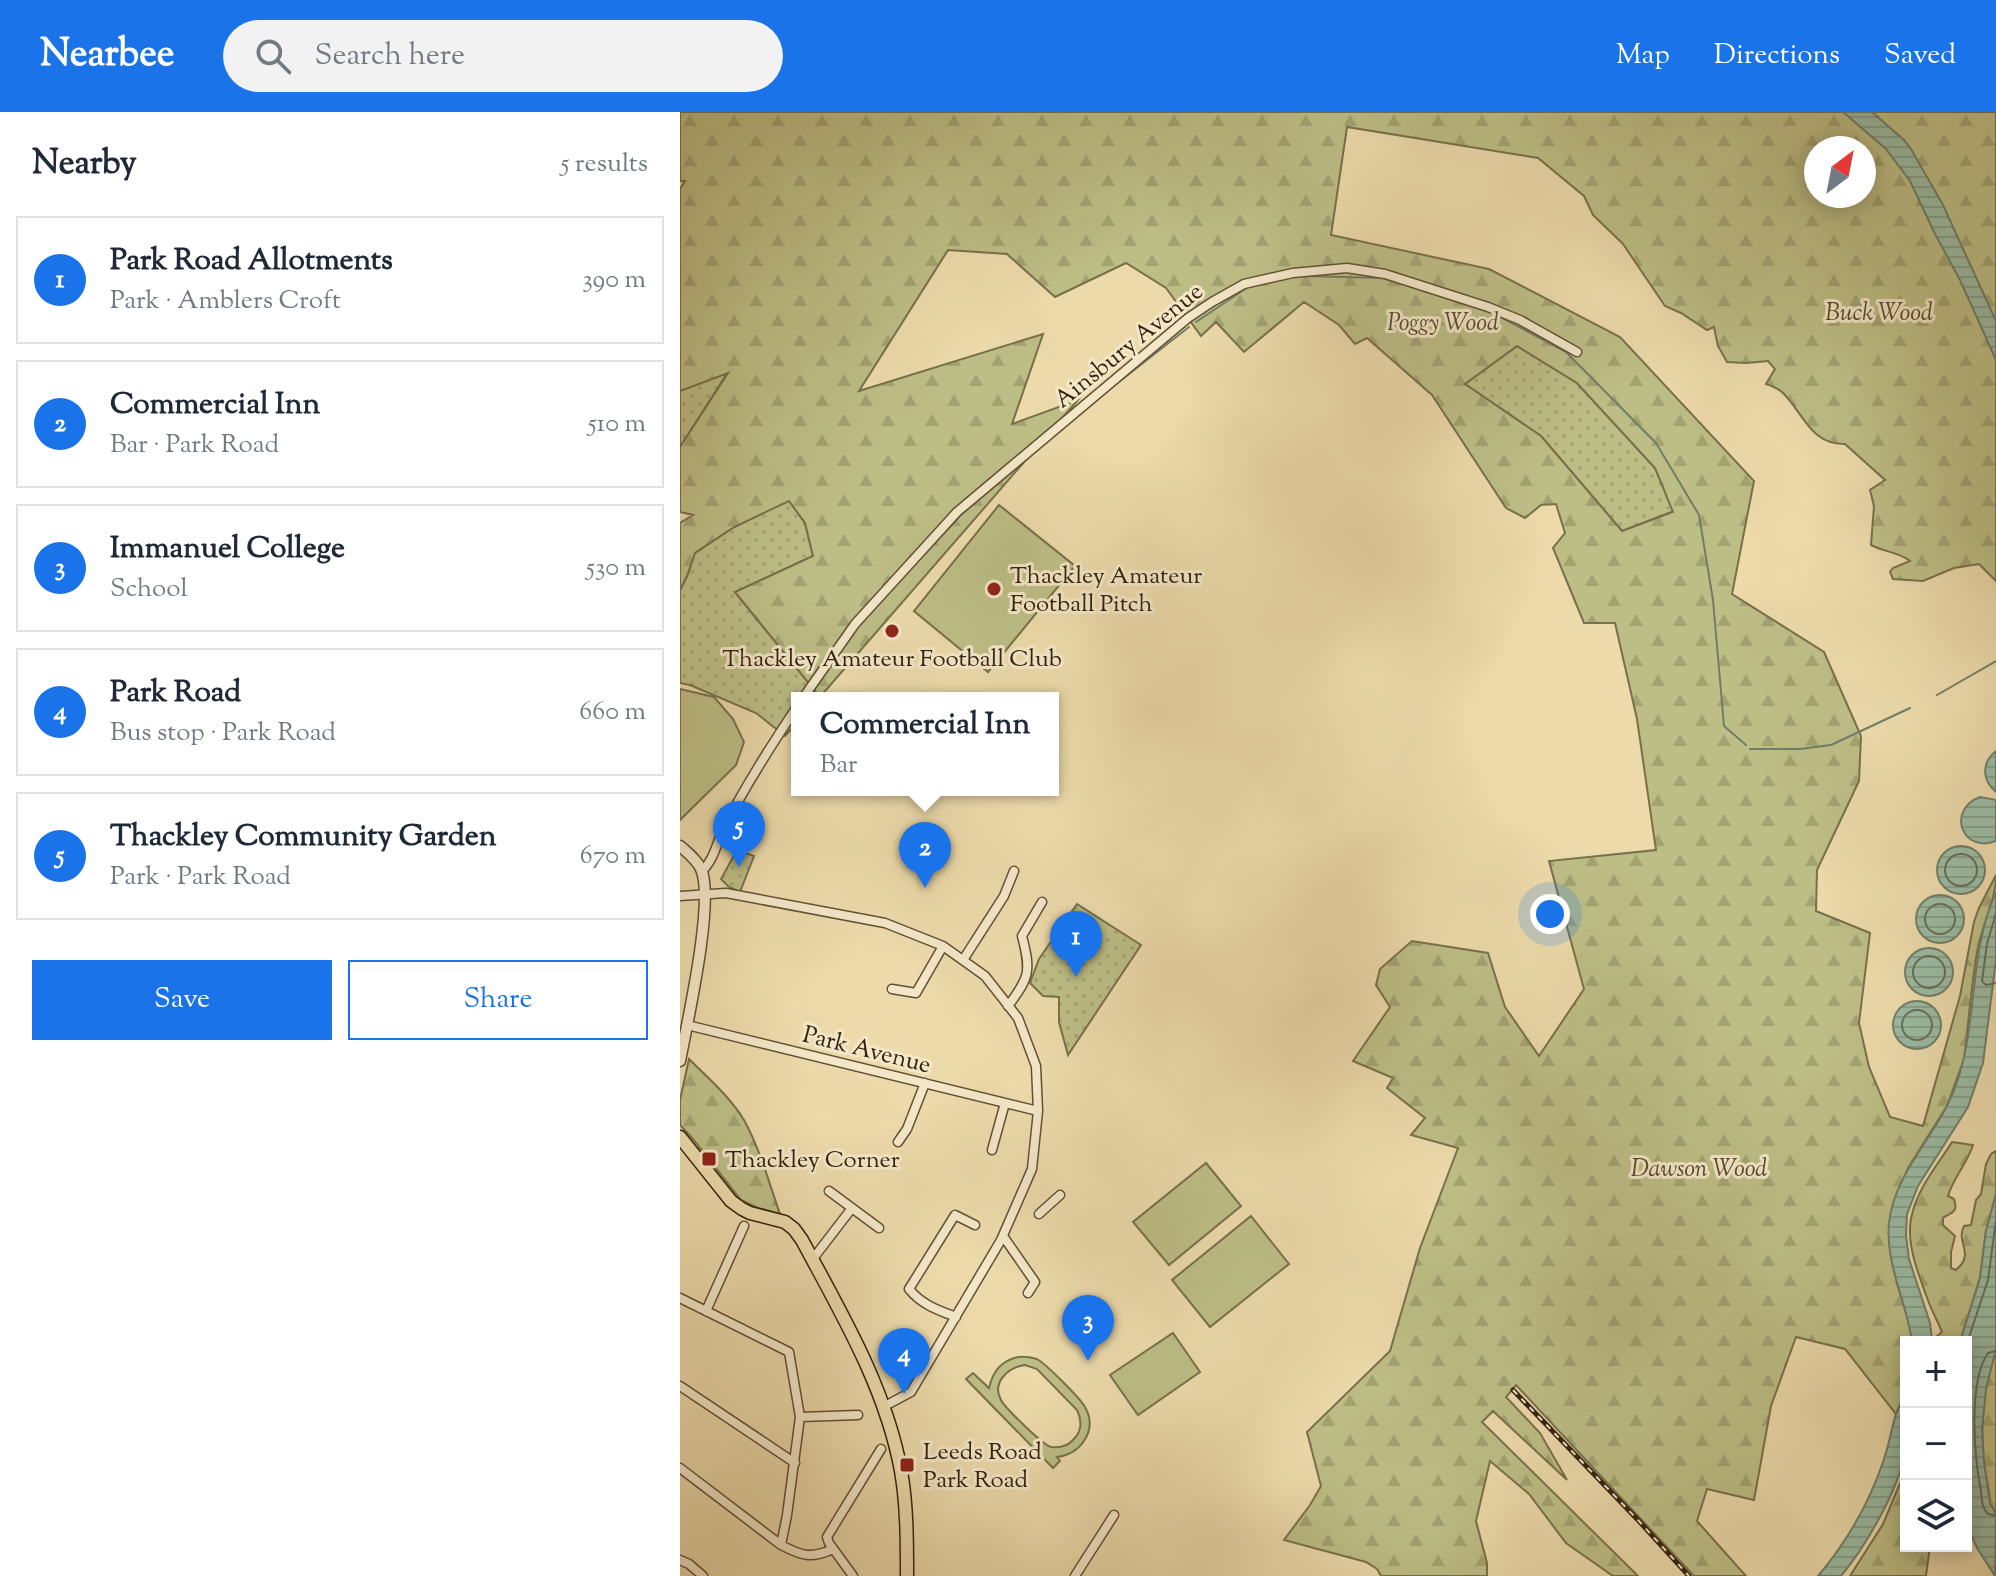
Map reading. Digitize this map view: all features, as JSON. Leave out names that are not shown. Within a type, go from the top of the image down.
[{"type":"main road","points":[[680,1137],[731,1201],[750,1213],[785,1222],[794,1229],[867,1366],[891,1429],[902,1474],[907,1576]]},
{"type":"street","name":"Ainsbury Avenue","points":[[807,692],[855,624],[957,512],[1188,318],[1244,284],[1293,273],[1347,268],[1385,274],[1488,307],[1520,320],[1577,352]]},
{"type":"street","points":[[702,871],[709,864],[722,832],[771,745],[791,716]]},
{"type":"street","points":[[680,846],[702,871],[705,893],[702,933],[680,1061]]},
{"type":"street","points":[[963,960],[1004,896],[1014,871]]},
{"type":"street","points":[[680,896],[726,893],[885,923],[943,946],[963,960],[985,976],[1018,1018],[1036,1066],[1038,1111],[1032,1169],[1003,1236],[911,1392],[883,1407]]},
{"type":"street","points":[[1008,1006],[1022,987],[1028,971],[1022,936],[1042,902]]},
{"type":"street","points":[[892,989],[916,993],[943,946]]},
{"type":"street","name":"Park Avenue","points":[[687,1025],[1038,1111]]},
{"type":"street","points":[[898,1142],[907,1129],[925,1083]]},
{"type":"street","points":[[992,1150],[1005,1103]]},
{"type":"street","points":[[829,1191],[879,1228]]},
{"type":"street","points":[[1039,1214],[1060,1195]]},
{"type":"street","points":[[812,1260],[852,1208]]},
{"type":"street","points":[[956,1317],[927,1306],[909,1289],[955,1215],[975,1225]]},
{"type":"street","points":[[706,1311],[744,1226]]},
{"type":"street","points":[[1003,1236],[1035,1282],[1028,1293]]},
{"type":"street","points":[[680,1298],[789,1352],[800,1417],[781,1545]]},
{"type":"street","points":[[680,1386],[795,1463]]},
{"type":"street","points":[[800,1417],[858,1415]]},
{"type":"street","points":[[853,1576],[833,1549],[828,1534],[881,1449]]},
{"type":"street","points":[[680,1468],[781,1545],[811,1556],[833,1549]]},
{"type":"street","points":[[1075,1576],[1114,1515]]},
{"type":"street","points":[[680,1560],[703,1576]]},
{"type":"green space","points":[[680,112],[1996,112],[1996,581],[1979,564],[1954,568],[1923,581],[1893,579],[1890,572],[1893,568],[1910,561],[1871,545],[1874,506],[1870,490],[1885,480],[1845,444],[1833,443],[1816,434],[1783,393],[1766,384],[1775,369],[1768,361],[1727,362],[1718,346],[1714,327],[1707,330],[1665,306],[1623,244],[1593,215],[1584,196],[1538,158],[1347,127],[1331,235],[1489,269],[1620,337],[1754,481],[1732,594],[1824,652],[1861,736],[1859,781],[1817,870],[1816,911],[1870,933],[1859,1023],[1869,1067],[1890,1117],[1923,1126],[1960,996],[1974,922],[1996,875],[1994,893],[1978,947],[1964,1059],[1947,1106],[1908,1168],[1893,1204],[1890,1251],[1912,1336],[1900,1336],[1900,1404],[1896,1414],[1845,1349],[1796,1337],[1771,1406],[1754,1500],[1707,1489],[1697,1521],[1746,1576],[1694,1576],[1516,1385],[1506,1397],[1540,1433],[1567,1480],[1493,1411],[1482,1422],[1638,1576],[1613,1576],[1566,1543],[1529,1494],[1490,1461],[1476,1521],[1487,1563],[1487,1576],[1381,1576],[1366,1562],[1284,1540],[1321,1486],[1307,1432],[1390,1351],[1420,1248],[1458,1148],[1411,1135],[1425,1118],[1387,1088],[1393,1078],[1353,1061],[1390,1007],[1376,985],[1380,969],[1412,941],[1488,953],[1505,1007],[1539,1056],[1584,989],[1549,861],[1656,850],[1637,719],[1615,623],[1584,623],[1553,548],[1565,533],[1556,504],[1541,505],[1525,518],[1506,508],[1432,395],[1367,338],[1355,344],[1339,325],[1304,302],[1244,352],[1216,322],[1201,336],[1166,288],[1126,263],[1055,297],[1007,254],[948,250],[859,391],[1043,334],[1012,424],[1078,400],[824,692],[816,692],[735,592],[813,556],[805,523],[789,501],[734,527],[695,553],[680,590],[680,523],[693,515],[680,512],[680,447],[728,373],[680,391],[680,189],[685,181],[680,181]],"holes":[[[1517,346],[1577,383],[1655,468],[1673,512],[1622,531],[1541,436],[1465,384]]]},
{"type":"green space","points":[[1517,346],[1577,383],[1655,468],[1674,511],[1622,531],[1541,436],[1465,384]]},
{"type":"green space","points":[[728,372],[680,447],[680,391]]},
{"type":"green space","points":[[789,500],[805,523],[813,556],[735,592],[816,692],[791,692],[791,730],[785,736],[756,713],[680,683],[680,590],[695,553],[734,527]]},
{"type":"green space","name":"Thackley Amateur Football Pitch","points":[[999,505],[1075,566],[988,672],[914,611]]},
{"type":"green space","points":[[680,689],[714,697],[733,719],[744,742],[736,765],[680,820]]},
{"type":"green space","points":[[737,850],[754,856],[740,892],[721,879]]},
{"type":"green space","points":[[1077,904],[1141,945],[1068,1055],[1059,1022],[1059,997],[1043,996],[1030,983],[1039,959]]},
{"type":"green space","points":[[689,1059],[744,1120],[760,1154],[780,1214],[741,1200],[680,1125],[680,1100]]},
{"type":"green space","points":[[1952,1142],[1973,1145],[1948,1196],[1954,1199],[1955,1210],[1943,1218],[1943,1225],[1955,1236],[1951,1268],[1956,1270],[1962,1264],[1965,1253],[1962,1238],[1964,1226],[1971,1225],[1986,1164],[1996,1151],[1996,1194],[1986,1231],[1980,1278],[1962,1336],[1937,1336],[1942,1332],[1912,1251],[1911,1219],[1917,1198]]},
{"type":"green space","points":[[1206,1163],[1241,1206],[1169,1265],[1133,1222]]},
{"type":"green space","points":[[1251,1216],[1289,1264],[1210,1327],[1172,1280]]},
{"type":"green space","points":[[1173,1333],[1200,1372],[1138,1415],[1110,1375]]},
{"type":"green space","points":[[1996,1349],[1996,1517],[1990,1504],[1982,1433],[1985,1391]]},
{"type":"green space","points":[[1018,1357],[1041,1362],[1077,1396],[1089,1416],[1085,1440],[1073,1451],[1057,1457],[1060,1461],[1053,1468],[966,1379],[973,1373],[989,1388],[999,1368]],"holes":[[[1025,1365],[1037,1369],[1079,1414],[1079,1432],[1063,1446],[1051,1447],[1040,1440],[1001,1400],[998,1387],[1003,1376]]]},
{"type":"green space","points":[[1900,1483],[1900,1552],[1929,1552],[1926,1576],[1850,1576],[1883,1524]]},
{"type":"water","points":[[1843,112],[1872,112],[1911,149],[1943,205],[1996,321],[1996,360],[1910,181],[1876,140],[1876,136],[1871,136]]},
{"type":"water","points":[[1996,751],[1996,792],[1985,772],[1988,761]]},
{"type":"water","points":[[1980,797],[1996,800],[1996,841],[1974,841],[1962,829],[1963,811]]},
{"type":"water","points":[[1961,846],[1978,853],[1985,870],[1978,887],[1961,894],[1944,887],[1937,870],[1944,853]]},
{"type":"water","points":[[1996,892],[1996,960],[1983,1063],[1968,1107],[1918,1186],[1907,1214],[1909,1259],[1932,1336],[1911,1336],[1890,1253],[1892,1206],[1905,1176],[1948,1104],[1958,1078],[1970,1026],[1986,918]]},
{"type":"water","points":[[1940,895],[1957,902],[1964,919],[1957,936],[1940,943],[1923,936],[1916,919],[1923,902]]},
{"type":"water","points":[[1929,948],[1946,955],[1953,972],[1946,989],[1929,996],[1912,989],[1905,972],[1912,955]]},
{"type":"water","points":[[1917,1001],[1934,1008],[1941,1025],[1934,1042],[1917,1049],[1900,1042],[1893,1025],[1900,1008]]},
{"type":"water","points":[[1996,1194],[1996,1349],[1986,1389],[1982,1430],[1990,1504],[1996,1517],[1995,1576],[1972,1537],[1972,1336],[1962,1336],[1980,1278],[1986,1231]]},
{"type":"water","points":[[1900,1405],[1900,1471],[1888,1501],[1841,1576],[1818,1576],[1864,1507],[1885,1456]]},
{"type":"waterway","points":[[1301,276],[1384,278],[1406,285]]},
{"type":"waterway","points":[[1196,322],[1248,287]]},
{"type":"waterway","points":[[1495,314],[1566,352],[1656,443],[1699,515],[1713,600],[1724,726],[1746,745]]},
{"type":"waterway","points":[[1120,381],[1189,327]]},
{"type":"waterway","points":[[889,592],[962,514],[1029,457]]},
{"type":"waterway","points":[[1937,695],[1996,661]]},
{"type":"waterway","points":[[1750,749],[1800,749],[1831,745],[1910,708]]},
{"type":"railway","points":[[1513,1390],[1689,1576]]},
{"type":"place","name":"Thackley Amateur Football Pitch","points":[[994,589]]},
{"type":"place","name":"Thackley Amateur Football Club","points":[[892,631]]},
{"type":"place","name":"Thackley Community Garden","points":[[739,867]]},
{"type":"place","name":"Commercial Inn","points":[[925,888]]},
{"type":"place","name":"Park Road Allotments","points":[[1076,977]]},
{"type":"place","name":"Thackley Corner","points":[[709,1159]]},
{"type":"place","name":"Immanuel College","points":[[1088,1361]]},
{"type":"place","name":"Park Road","points":[[904,1394]]},
{"type":"place","name":"Leeds Road Park Road","points":[[907,1465]]},
{"type":"park label","name":"Buck Wood","points":[[1879,312]]},
{"type":"park label","name":"Poggy Wood","points":[[1443,322]]},
{"type":"park label","name":"Dawson Wood","points":[[1699,1168]]}]
